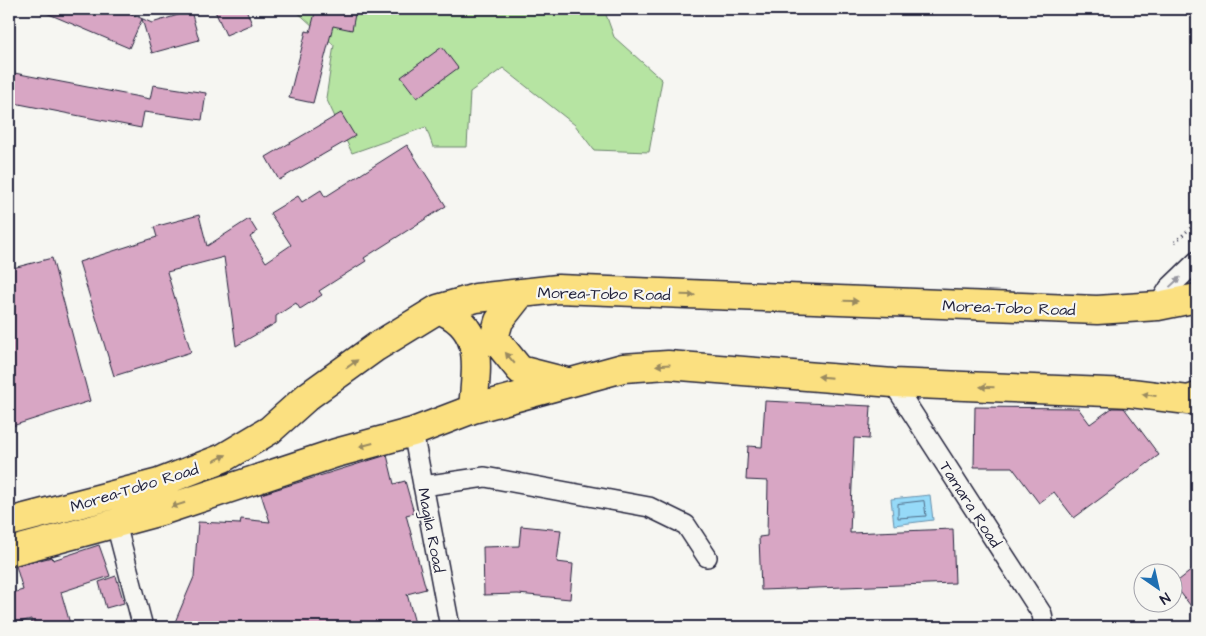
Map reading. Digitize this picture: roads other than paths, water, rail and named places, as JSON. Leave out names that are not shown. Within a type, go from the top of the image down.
[{"type":"highway","name":"Morea-Tobo Road","points":[[9,522],[159,483],[223,458],[270,430],[308,396],[361,358],[438,309],[476,298],[558,289],[1054,310],[1097,310],[1158,306],[1197,298]]},
{"type":"highway","points":[[521,293],[498,320],[494,338],[520,370],[569,383]]},
{"type":"highway","points":[[438,309],[449,313],[464,324],[473,342],[477,356],[473,409]]},
{"type":"highway","name":"Morea-Tobo Road","points":[[9,552],[116,524],[310,462],[413,432],[473,409],[623,368],[668,365],[893,383],[1131,393],[1194,400]]},
{"type":"highway","points":[[270,430],[270,448],[278,457],[310,462]]},
{"type":"street","points":[[1158,306],[1169,288],[1197,261]]},
{"type":"street","name":"Tamara Road","points":[[893,383],[1042,614],[1044,627]]},
{"type":"street","name":"Magila Road","points":[[413,432],[450,627]]},
{"type":"street","points":[[423,486],[484,477],[649,507],[686,525],[706,557]]},
{"type":"street","points":[[116,524],[143,627]]},
{"type":"water","points":[[930,495],[933,520],[894,525],[891,499]]}]
